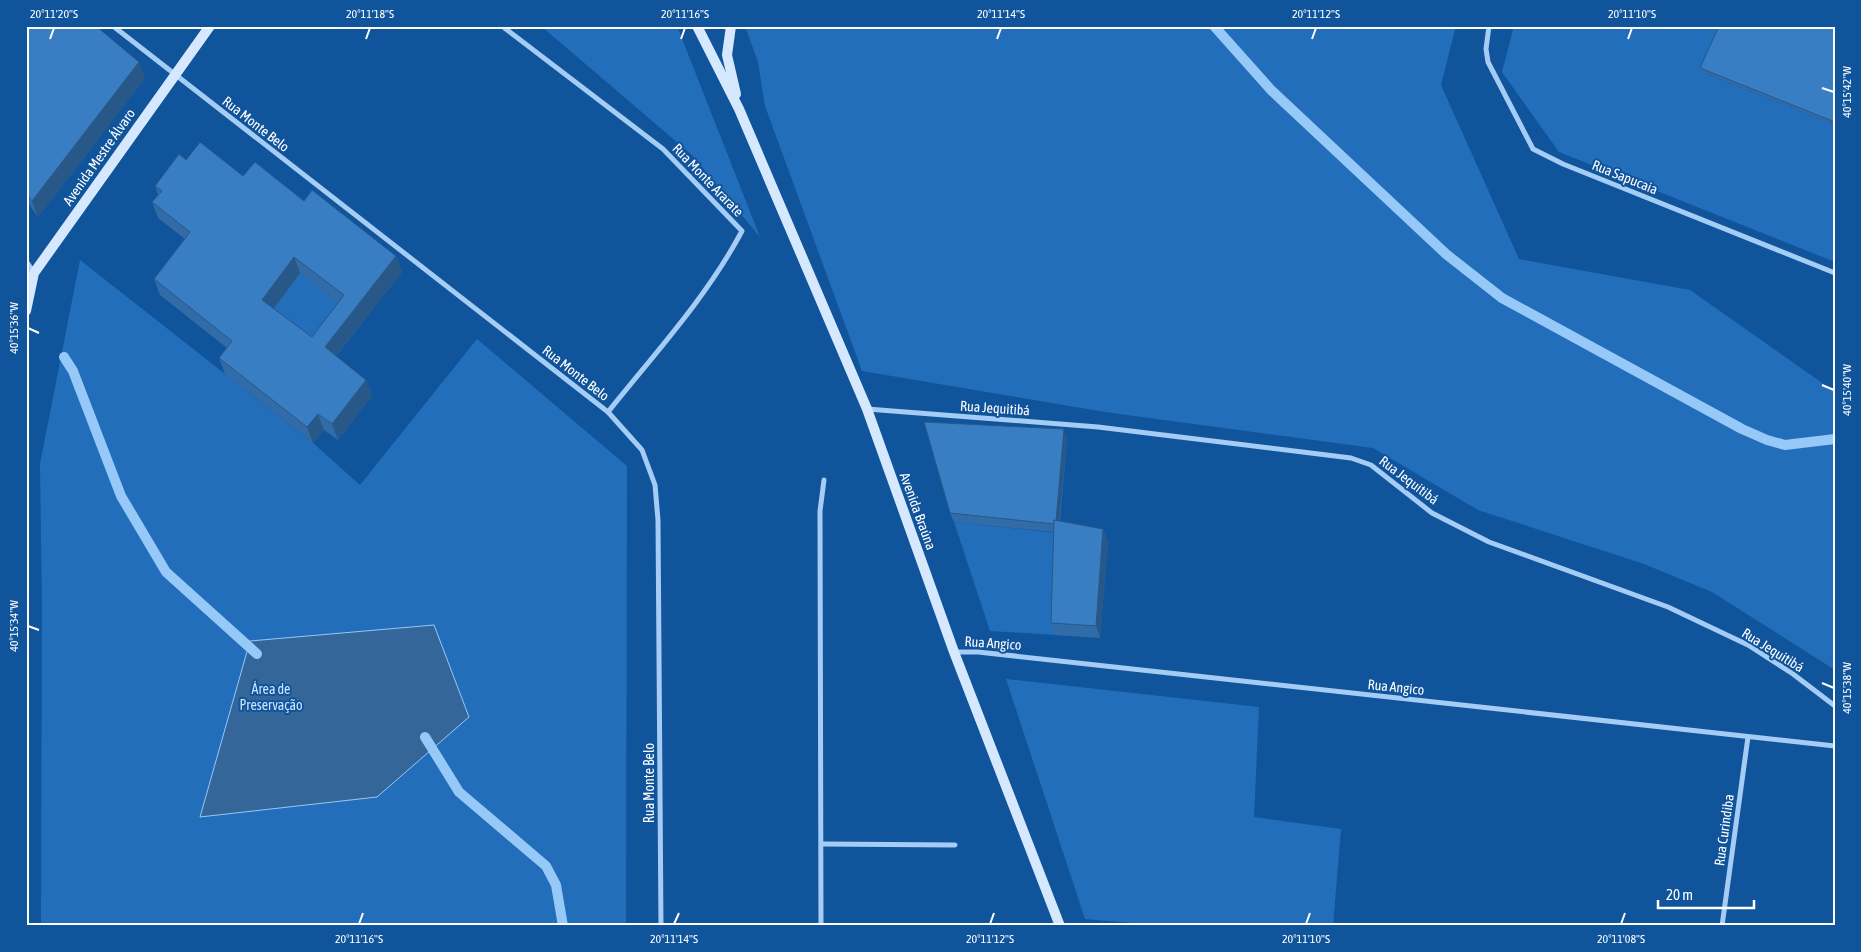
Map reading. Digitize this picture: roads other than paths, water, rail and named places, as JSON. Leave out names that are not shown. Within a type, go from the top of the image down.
[{"type":"street","name":"Rua Monte Belo","points":[[113,26],[608,412],[642,450],[655,485],[658,520],[661,926]]},
{"type":"street","name":"Avenida Mestre Álvaro","points":[[26,311],[34,273],[210,26]]},
{"type":"street","name":"Rua Monte Ararate","points":[[502,26],[663,149],[742,231],[706,290],[608,412]]},
{"type":"street","name":"Avenida Braúna","points":[[698,26],[739,109],[867,409],[954,652],[1060,926]]},
{"type":"street","name":"Avenida Braúna","points":[[731,26],[727,55],[739,109]]},
{"type":"street","name":"Rua Sapucaia","points":[[1490,26],[1486,49],[1488,62],[1533,149],[1564,164],[1835,273]]},
{"type":"street","points":[[26,261],[34,273]]},
{"type":"street","name":"Rua Jequitibá","points":[[867,409],[1098,427],[1351,458],[1371,465],[1432,513],[1489,542],[1668,607],[1748,645],[1793,674],[1835,706]]},
{"type":"street","points":[[822,926],[820,511],[824,480]]},
{"type":"street","name":"Rua Angico","points":[[954,652],[978,652],[1835,746]]},
{"type":"street","name":"Rua Curindiba","points":[[1722,926],[1748,737]]},
{"type":"street","points":[[822,844],[955,846]]},
{"type":"waterway","points":[[1214,26],[1271,90],[1446,254],[1502,298],[1742,429],[1767,440],[1785,445],[1835,439]]},
{"type":"waterway","points":[[64,357],[73,371],[121,496],[166,572],[257,654]]},
{"type":"waterway","points":[[425,737],[459,792],[546,866],[556,885],[563,926]]},
{"type":"park label","name":"Área de Preservação","points":[[271,698]]}]
